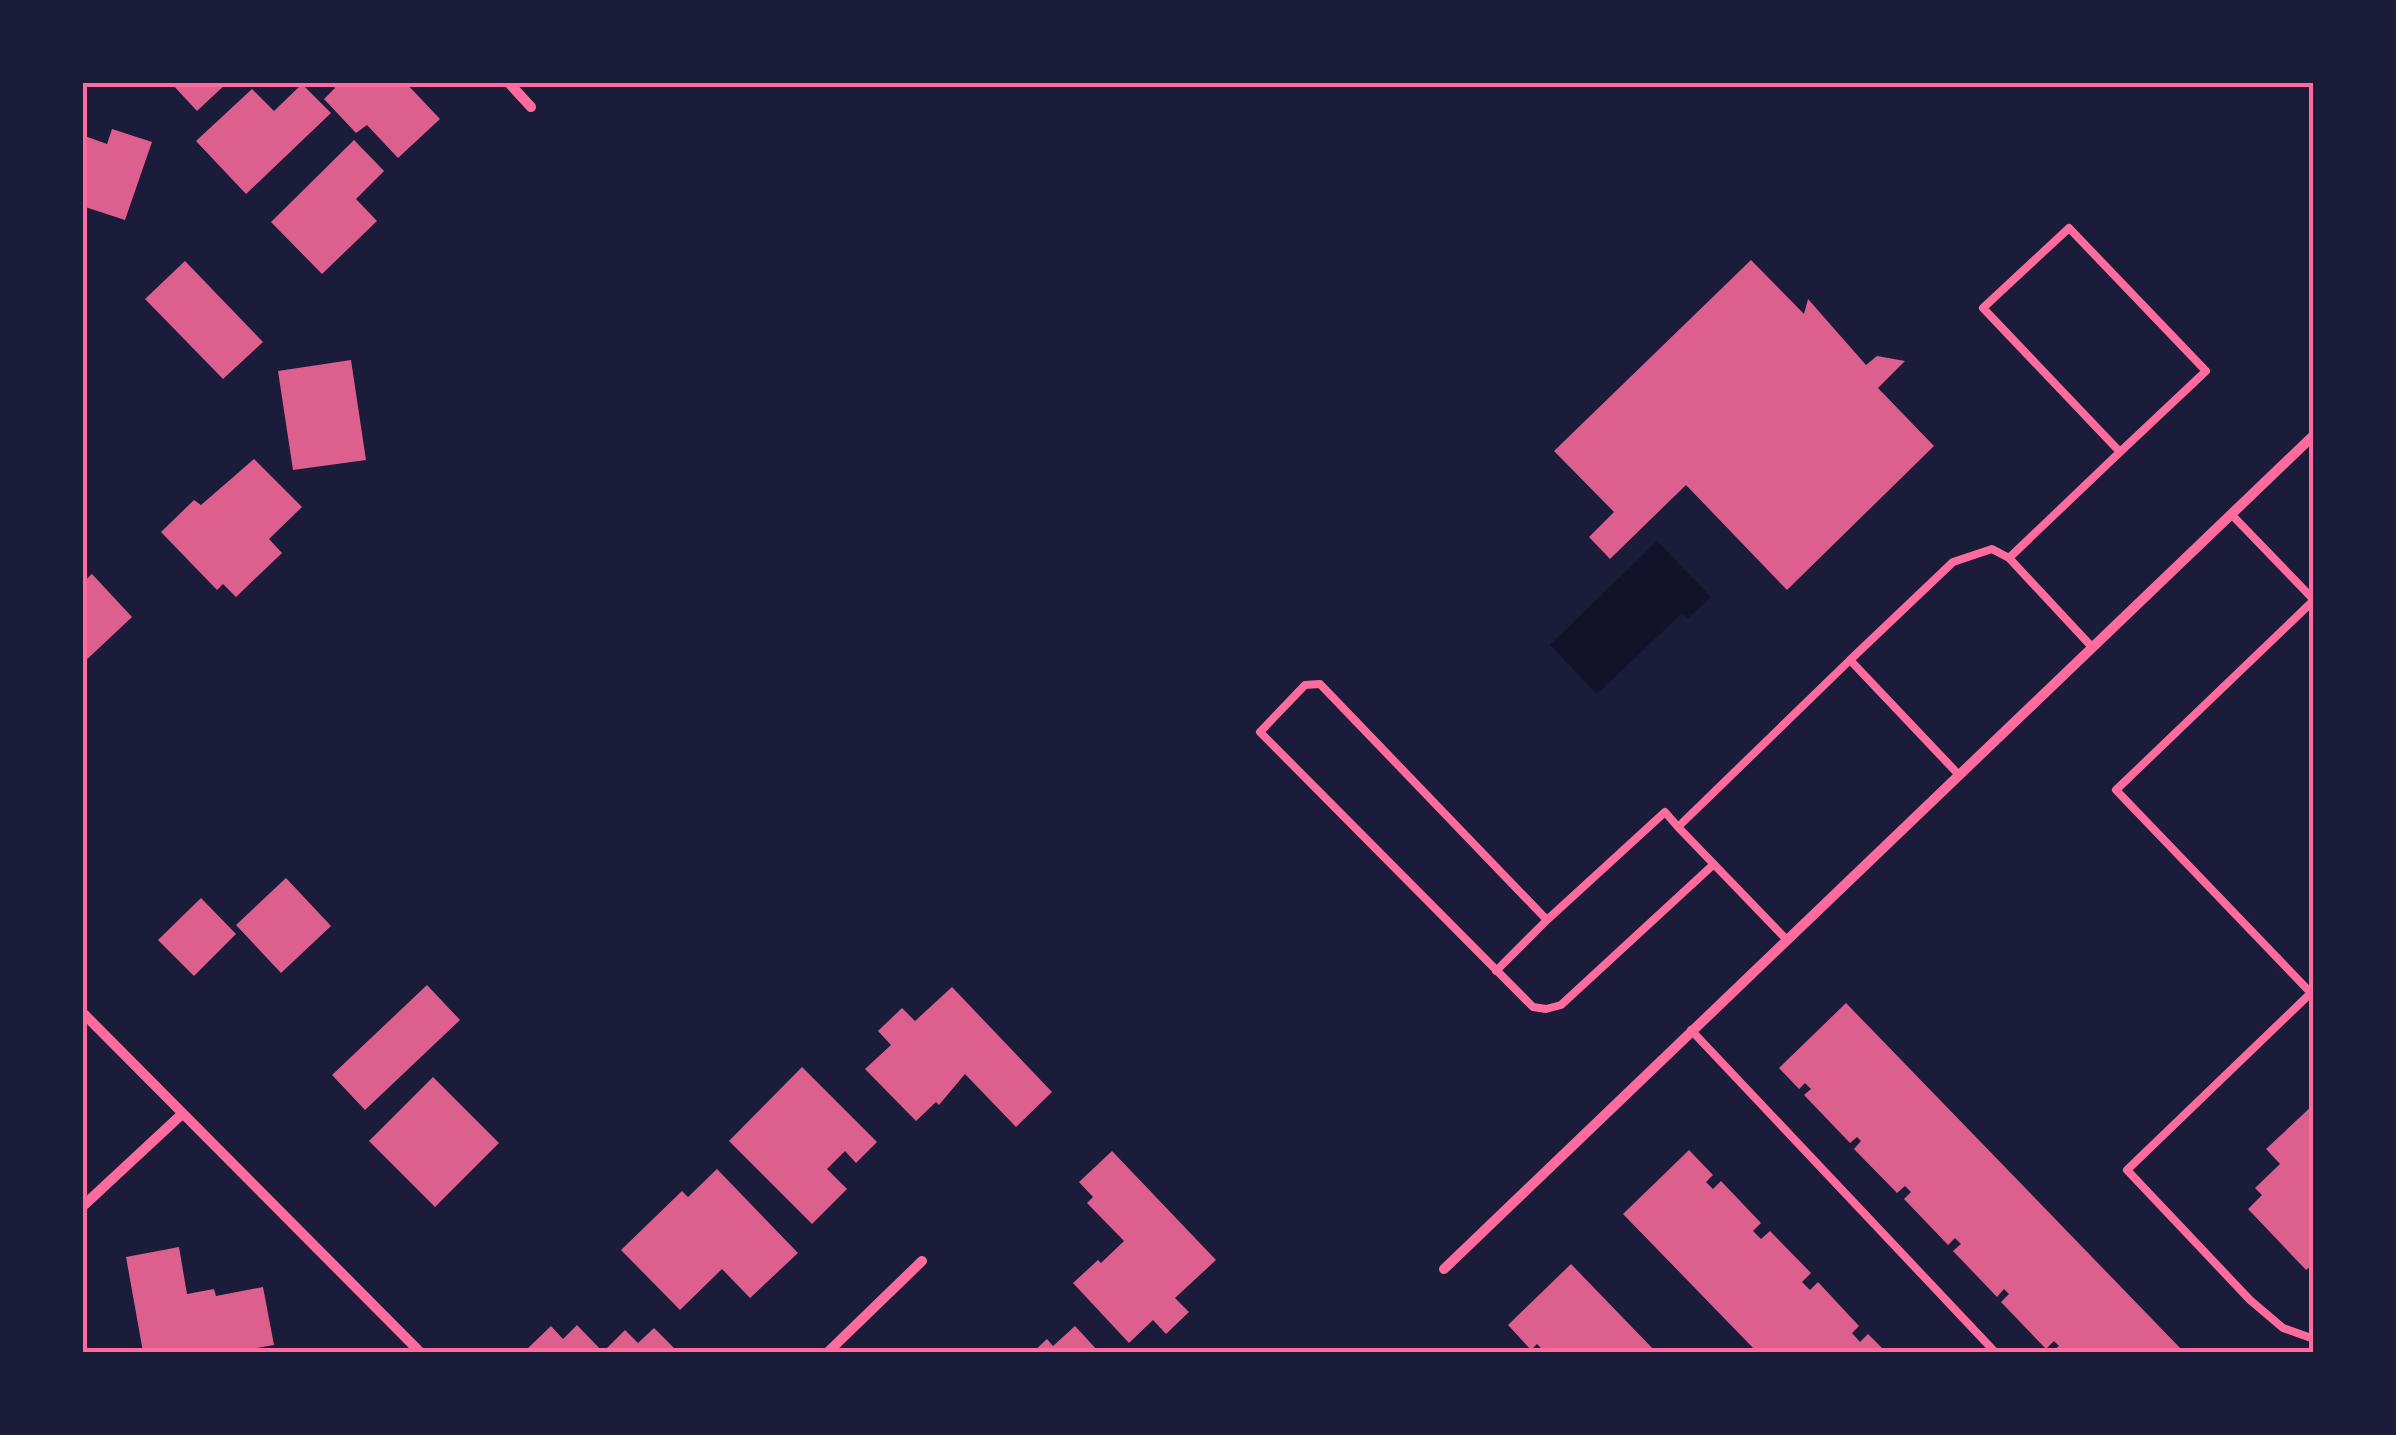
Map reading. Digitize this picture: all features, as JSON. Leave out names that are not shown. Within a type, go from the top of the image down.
[{"type":"street","points":[[508,82],[531,107]]},
{"type":"street","points":[[1444,1269],[2314,435]]},
{"type":"street","points":[[82,1012],[420,1352]]},
{"type":"street","points":[[82,1207],[181,1115]]},
{"type":"street","points":[[828,1352],[922,1261]]},
{"type":"lane","points":[[2009,558],[2206,371],[2069,228],[1984,308],[2120,452]]},
{"type":"lane","points":[[2231,514],[2313,600],[2116,790],[2312,991],[2127,1170],[2250,1300],[2283,1328],[2314,1339]]},
{"type":"lane","points":[[1678,827],[1953,562],[1992,549],[2009,558],[2092,647]]},
{"type":"lane","points":[[1850,660],[1959,775]]},
{"type":"lane","points":[[1547,920],[1320,684],[1305,686],[1260,732],[1533,1006],[1546,1009],[1561,1005],[1714,864]]},
{"type":"lane","points":[[1496,971],[1665,812],[1786,939]]},
{"type":"lane","points":[[1692,1030],[1995,1352]]},
{"type":"shaded area","points":[[1657,541],[1711,597],[1688,618],[1682,613],[1597,694],[1550,645]]},
{"type":"building","points":[[170,82],[228,82],[197,111]]},
{"type":"building","points":[[330,82],[405,82],[440,119],[398,158],[367,125],[356,133],[324,99],[335,88]]},
{"type":"building","points":[[302,84],[331,113],[246,194],[196,141],[252,89],[274,111]]},
{"type":"building","points":[[112,129],[152,142],[125,220],[82,206],[82,135],[107,144]]},
{"type":"building","points":[[354,140],[384,171],[356,199],[377,221],[322,274],[271,222]]},
{"type":"building","points":[[1751,260],[1804,314],[1808,299],[1866,365],[1877,356],[1905,361],[1878,388],[1934,446],[1787,590],[1686,485],[1610,559],[1589,537],[1614,512],[1554,451]]},
{"type":"building","points":[[185,261],[263,342],[223,379],[145,299]]},
{"type":"building","points":[[351,360],[366,460],[293,470],[278,371]]},
{"type":"building","points":[[254,459],[302,507],[269,539],[282,553],[236,597],[223,584],[217,590],[161,532],[194,500],[201,505]]},
{"type":"building","points":[[92,574],[132,617],[82,664],[82,583]]},
{"type":"building","points":[[286,878],[331,926],[281,973],[236,925]]},
{"type":"building","points":[[201,898],[236,934],[194,976],[158,940]]},
{"type":"building","points":[[427,985],[460,1020],[365,1110],[332,1075]]},
{"type":"building","points":[[952,987],[1052,1092],[1016,1127],[965,1074],[939,1105],[936,1102],[916,1121],[865,1069],[891,1045],[878,1031],[902,1008],[915,1021]]},
{"type":"building","points":[[1846,1003],[2184,1352],[2052,1352],[2059,1346],[2054,1341],[2046,1349],[2001,1302],[2009,1294],[2004,1289],[1997,1297],[1953,1251],[1961,1244],[1955,1238],[1948,1245],[1904,1199],[1911,1192],[1905,1186],[1897,1193],[1854,1149],[1861,1141],[1857,1137],[1850,1143],[1804,1095],[1811,1089],[1805,1083],[1799,1089],[1779,1068]]},
{"type":"building","points":[[802,1067],[877,1142],[856,1163],[845,1151],[827,1169],[847,1189],[812,1224],[729,1141]]},
{"type":"building","points":[[433,1077],[499,1143],[435,1207],[369,1141]]},
{"type":"building","points":[[2314,1104],[2314,1264],[2306,1270],[2248,1209],[2262,1195],[2255,1188],[2280,1164],[2266,1149]]},
{"type":"building","points":[[1689,1150],[1713,1175],[1706,1182],[1713,1189],[1721,1181],[1761,1223],[1753,1231],[1761,1239],[1770,1231],[1811,1273],[1802,1282],[1810,1290],[1818,1282],[1859,1326],[1852,1333],[1860,1342],[1868,1334],[1886,1352],[1757,1352],[1623,1214]]},
{"type":"building","points":[[1112,1151],[1216,1260],[1175,1298],[1189,1312],[1166,1334],[1153,1320],[1129,1343],[1073,1283],[1124,1241],[1087,1203],[1093,1197],[1079,1182]]},
{"type":"building","points":[[717,1169],[798,1253],[750,1298],[722,1269],[680,1310],[621,1250],[682,1191],[688,1197]]},
{"type":"building","points":[[179,1247],[187,1294],[214,1289],[216,1296],[263,1287],[274,1345],[233,1352],[143,1352],[126,1257]]},
{"type":"building","points":[[1571,1264],[1656,1352],[1545,1352],[1537,1344],[1531,1350],[1508,1325]]},
{"type":"building","points":[[577,1325],[603,1352],[527,1349],[551,1326],[563,1339]]},
{"type":"building","points":[[1075,1326],[1099,1352],[1033,1352],[1047,1339],[1053,1346]]},
{"type":"building","points":[[654,1328],[678,1352],[603,1352],[625,1330],[638,1343]]}]
